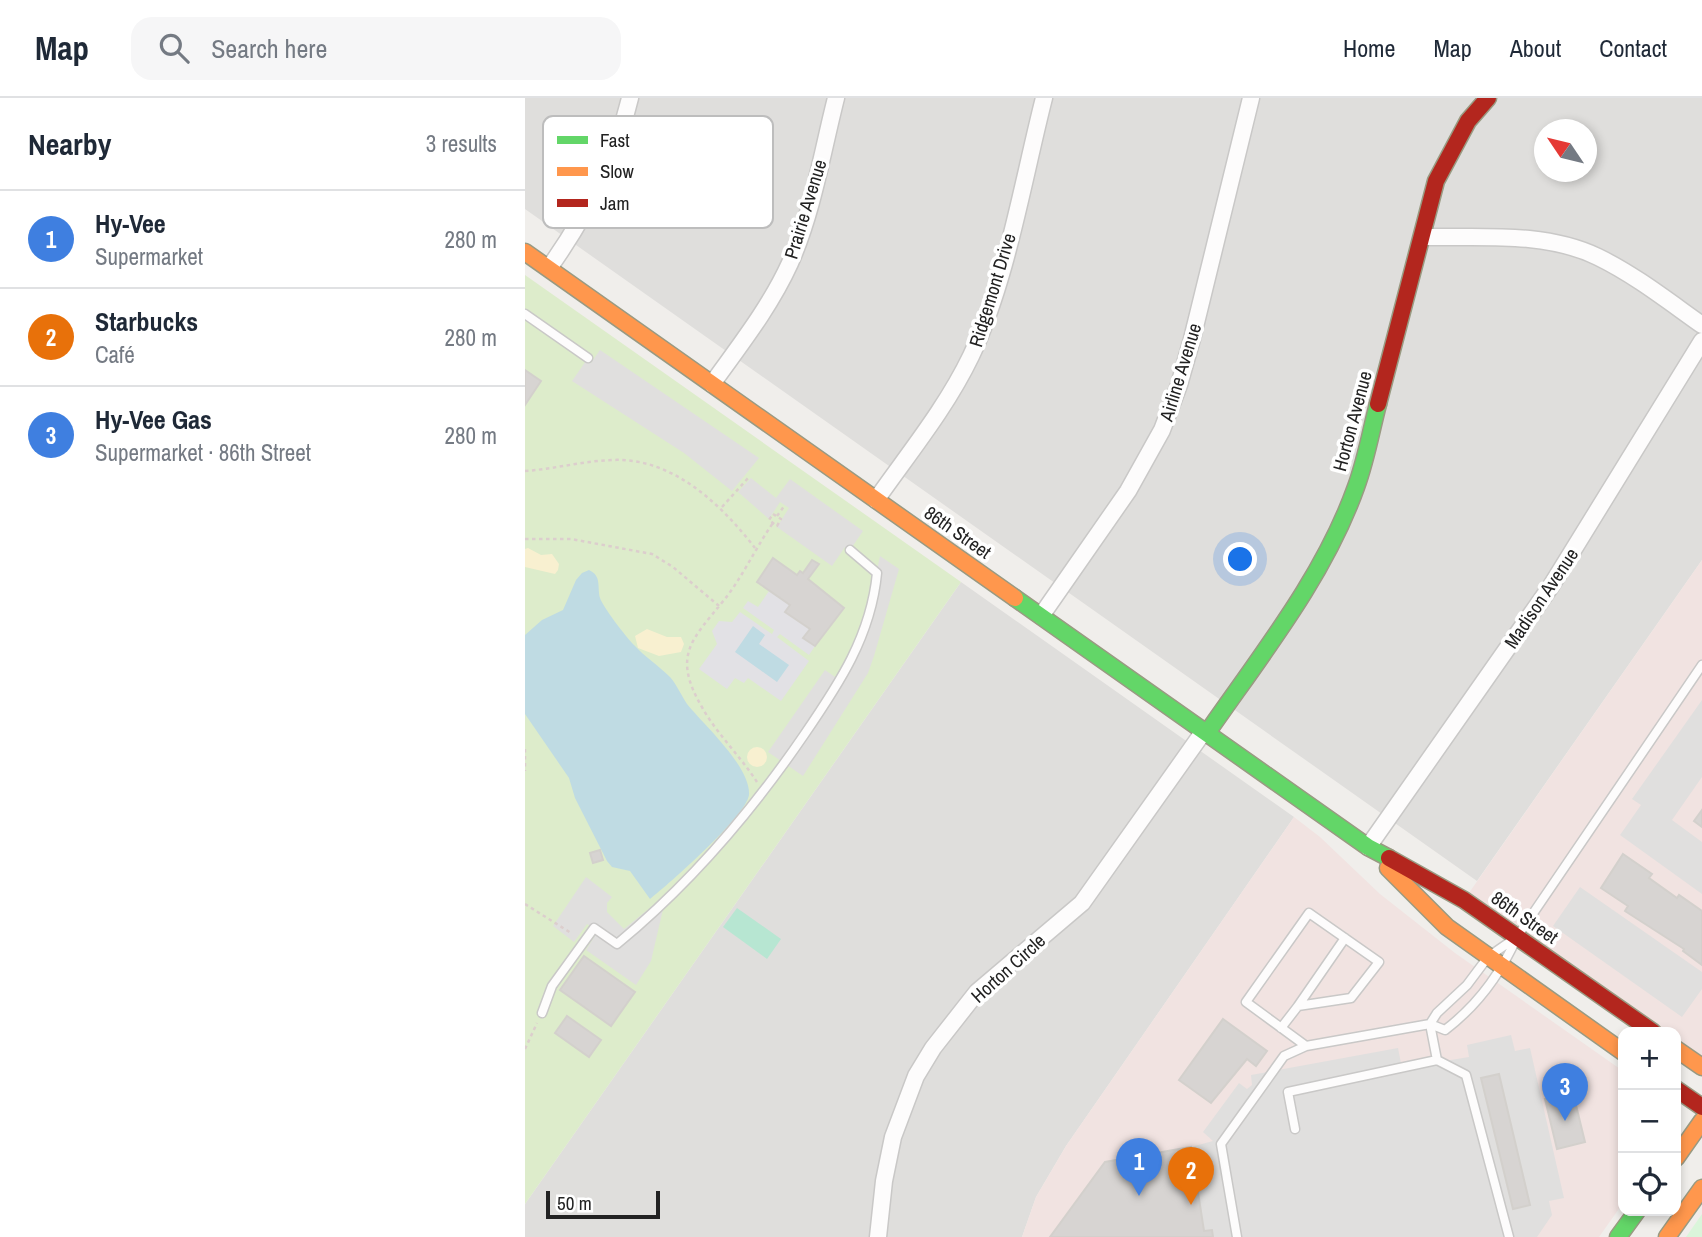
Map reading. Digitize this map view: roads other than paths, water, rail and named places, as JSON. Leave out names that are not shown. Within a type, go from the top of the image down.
[{"type":"main road","name":"Horton Avenue","points":[[1205,732],[1310,581],[1345,519],[1357,485],[1445,160],[1468,121],[1488,98]]},
{"type":"main road","name":"86th Street","points":[[525,252],[1368,847],[1464,900],[1646,1027]]},
{"type":"main road","name":"86th Street","points":[[1368,847],[1447,927],[1618,1048]]},
{"type":"main road","points":[[1681,1052],[1702,1067]]},
{"type":"main road","points":[[1677,1090],[1702,1107]]},
{"type":"main road","points":[[1680,1153],[1702,1121]]},
{"type":"main road","points":[[1667,1237],[1702,1188]]},
{"type":"main road","points":[[1618,1237],[1633,1216]]},
{"type":"street","points":[[625,116],[630,98]]},
{"type":"street","name":"Prairie Avenue","points":[[712,384],[774,295],[790,262],[803,229],[837,98]]},
{"type":"street","name":"Ridgemont Drive","points":[[876,500],[951,394],[975,346],[1000,273],[1044,98]]},
{"type":"street","name":"Airline Avenue","points":[[1041,616],[1128,491],[1161,430],[1179,385],[1192,339],[1251,98]]},
{"type":"street","points":[[549,268],[575,228]]},
{"type":"street","points":[[1422,237],[1532,239],[1576,248],[1635,278],[1702,325]]},
{"type":"street","name":"Madison Avenue","points":[[1368,847],[1551,586],[1702,341]]},
{"type":"street","name":"Horton Circle","points":[[878,1237],[884,1181],[893,1137],[912,1086],[933,1048],[977,992],[1082,903],[1205,732]]},
{"type":"lane","points":[[525,314],[588,358]]},
{"type":"lane","points":[[542,1013],[552,986],[594,928],[617,944],[664,905],[724,843],[760,799],[846,673],[863,636],[877,573],[850,550]]},
{"type":"lane","points":[[1237,1237],[1221,1144],[1284,1056],[1306,1046],[1430,1024],[1445,1030],[1460,1018],[1503,968],[1517,937],[1702,665]]},
{"type":"lane","points":[[1298,1006],[1351,998],[1379,962],[1308,913],[1247,1002],[1306,1046]]},
{"type":"lane","points":[[1437,1060],[1430,1024],[1437,1013],[1467,985],[1488,957],[1517,937]]},
{"type":"lane","points":[[1281,1028],[1345,938]]},
{"type":"lane","points":[[1295,1129],[1288,1092],[1437,1060],[1466,1075],[1509,1237]]},
{"type":"water","points":[[589,570],[596,575],[600,598],[615,622],[638,649],[675,683],[687,704],[735,759],[748,784],[749,795],[735,818],[706,849],[650,899],[630,871],[612,867],[607,861],[575,798],[569,778],[525,714],[525,635],[542,620],[563,610],[576,580]]},
{"type":"water","points":[[753,626],[765,635],[759,644],[789,665],[777,682],[735,652]]},
{"type":"place","name":"Hy-Vee Gas","points":[[1565,1121]]},
{"type":"place","name":"Hy-Vee","points":[[1139,1196]]},
{"type":"place","name":"Starbucks","points":[[1191,1205]]}]
